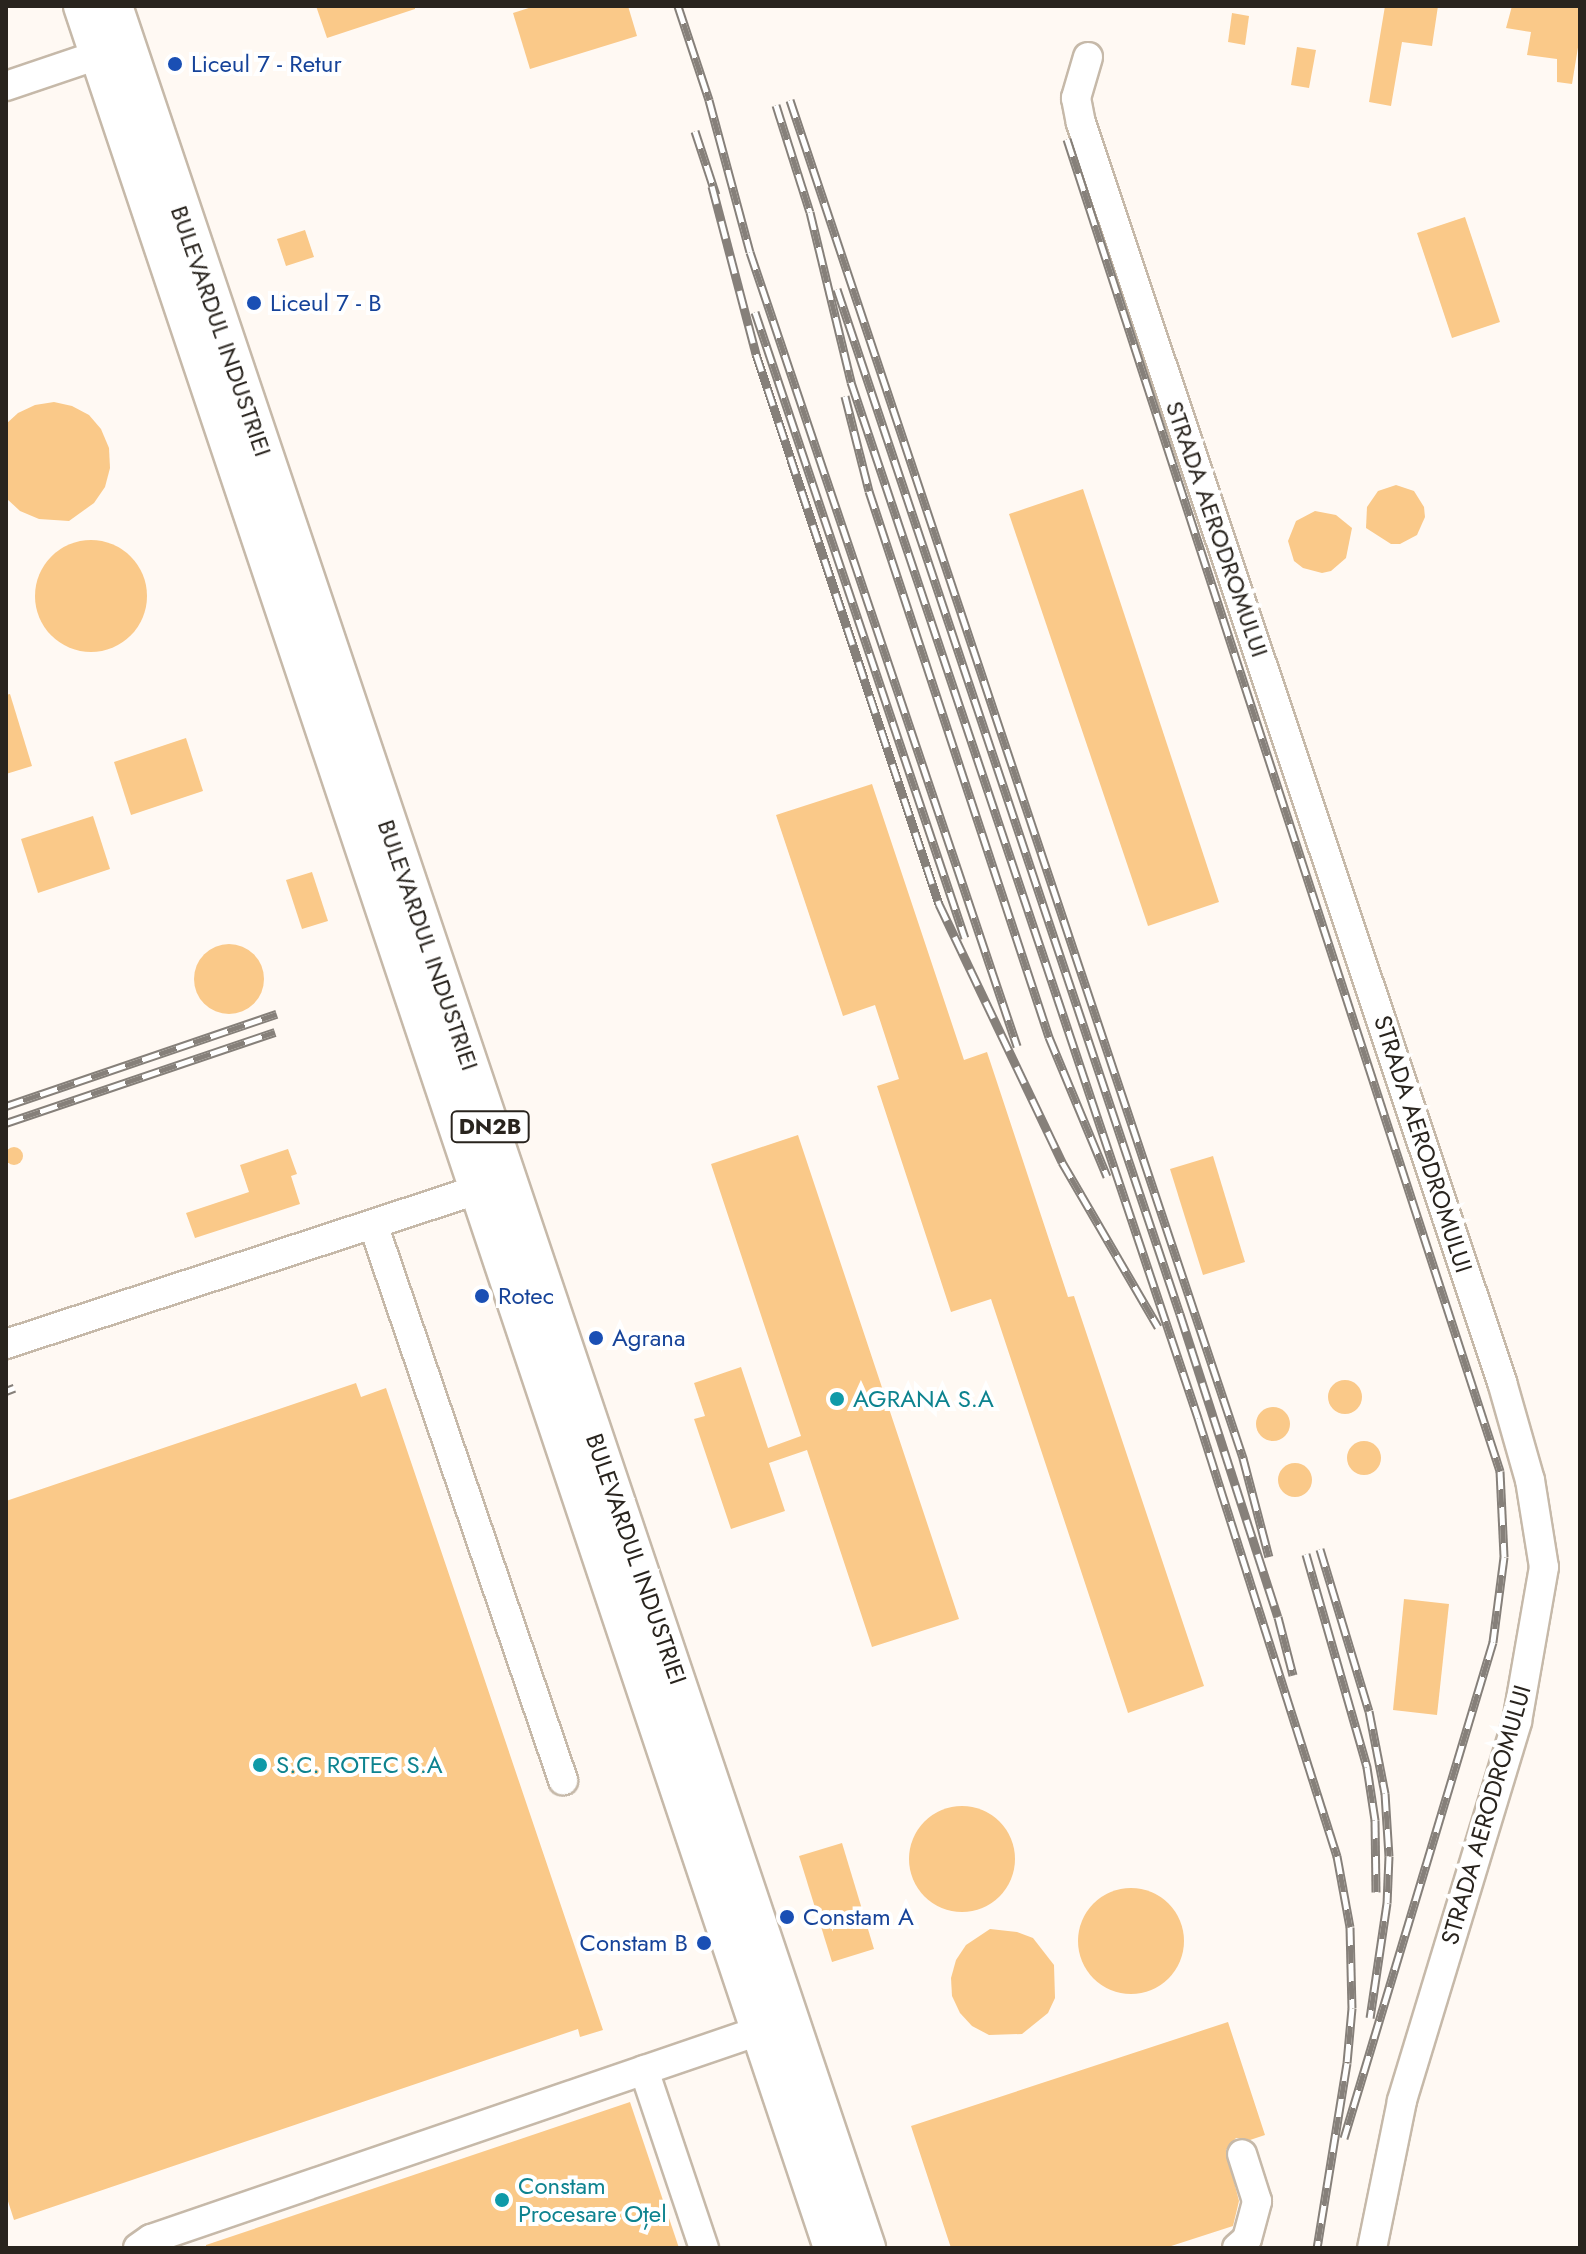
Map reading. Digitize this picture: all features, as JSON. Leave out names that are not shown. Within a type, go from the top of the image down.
[{"type":"main road","name":"BULEVARDUL INDUSTRIEI","points":[[82,6],[113,49],[776,2025],[867,2248]]},
{"type":"main road","name":"BULEVARDUL INDUSTRIEI","points":[[113,49],[114,6]]},
{"type":"main road","name":"BULEVARDUL INDUSTRIEI","points":[[776,2025],[832,2248]]},
{"type":"street","points":[[6,86],[113,49]]},
{"type":"street","name":"STRADA AERODROMULUI","points":[[1088,57],[1076,98],[1081,123],[1502,1382],[1530,1480],[1544,1567],[1517,1722],[1402,2101],[1372,2248]]},
{"type":"street","points":[[6,1344],[494,1184]]},
{"type":"street","points":[[373,1224],[563,1780]]},
{"type":"street","points":[[138,2248],[151,2239],[776,2025]]},
{"type":"street","points":[[644,2070],[704,2248]]},
{"type":"street","points":[[1237,2248],[1247,2239],[1257,2201],[1242,2154]]},
{"type":"building","points":[[316,6],[415,6],[415,9],[327,38]]},
{"type":"building","points":[[535,6],[628,6],[637,36],[530,69],[513,13]]},
{"type":"building","points":[[1385,6],[1438,6],[1432,46],[1402,42],[1391,106],[1369,102]]},
{"type":"building","points":[[1512,6],[1580,6],[1580,35],[1572,84],[1557,82],[1557,59],[1527,55],[1531,32],[1506,28]]},
{"type":"building","points":[[1232,13],[1249,16],[1245,45],[1228,42]]},
{"type":"building","points":[[1297,47],[1316,50],[1309,88],[1291,85]]},
{"type":"building","points":[[1465,217],[1500,322],[1452,338],[1417,233]]},
{"type":"building","points":[[305,230],[314,257],[286,266],[277,239]]},
{"type":"building","points":[[54,402],[72,406],[89,415],[101,429],[109,448],[110,468],[105,487],[94,503],[69,521],[39,519],[20,511],[6,498],[6,424],[18,413],[35,405]]},
{"type":"building","points":[[1396,485],[1414,491],[1424,507],[1425,517],[1417,535],[1400,544],[1391,544],[1366,528],[1367,507],[1378,491]]},
{"type":"building","points":[[1083,489],[1219,902],[1148,926],[1009,514]]},
{"type":"building","points":[[1315,511],[1336,515],[1352,528],[1346,558],[1331,571],[1322,573],[1303,568],[1294,561],[1288,541],[1296,521]]},
{"type":"building","points":[[91,540],[112,544],[130,557],[143,575],[147,596],[143,617],[130,635],[112,648],[91,652],[70,648],[52,635],[39,617],[35,596],[39,575],[52,557],[70,544]]},
{"type":"building","points":[[10,694],[32,766],[6,774],[6,695]]},
{"type":"building","points":[[186,738],[203,791],[131,815],[114,762]]},
{"type":"building","points":[[872,784],[964,1060],[987,1052],[1068,1297],[1074,1296],[1204,1686],[1128,1713],[991,1299],[951,1312],[877,1086],[899,1079],[875,1005],[843,1016],[776,815]]},
{"type":"building","points":[[93,816],[110,869],[38,893],[21,839]]},
{"type":"building","points":[[312,872],[328,921],[302,929],[286,880]]},
{"type":"building","points":[[229,944],[254,954],[264,979],[254,1004],[229,1014],[204,1004],[194,979],[204,954]]},
{"type":"building","name":"AGRANA S.A","points":[[798,1135],[959,1619],[872,1647],[807,1450],[769,1463],[785,1511],[731,1529],[694,1419],[705,1416],[694,1383],[741,1367],[768,1448],[801,1436],[711,1164]]},
{"type":"building","points":[[10,1147],[18,1147],[23,1156],[21,1163],[10,1165],[5,1160],[5,1152]]},
{"type":"building","points":[[288,1149],[297,1174],[291,1176],[300,1204],[195,1238],[186,1213],[249,1192],[240,1165]]},
{"type":"building","points":[[1213,1156],[1245,1262],[1203,1275],[1170,1169]]},
{"type":"building","points":[[1345,1380],[1357,1385],[1362,1397],[1357,1409],[1345,1414],[1333,1409],[1328,1397],[1333,1385]]},
{"type":"building","name":"S.C. ROTEC S.A","points":[[356,1383],[361,1397],[386,1388],[603,2030],[580,2037],[578,2029],[14,2220],[6,2195],[6,1501]]},
{"type":"building","points":[[1273,1407],[1285,1412],[1290,1424],[1285,1436],[1273,1441],[1261,1436],[1256,1424],[1261,1412]]},
{"type":"building","points":[[1364,1441],[1376,1446],[1381,1458],[1376,1470],[1364,1475],[1352,1470],[1347,1458],[1352,1446]]},
{"type":"building","points":[[1295,1463],[1307,1468],[1312,1480],[1307,1492],[1295,1497],[1283,1492],[1278,1480],[1283,1468]]},
{"type":"building","points":[[1404,1599],[1449,1604],[1437,1715],[1393,1710]]},
{"type":"building","points":[[962,1806],[982,1810],[999,1822],[1011,1839],[1015,1859],[1011,1879],[999,1896],[982,1908],[962,1912],[942,1908],[925,1896],[913,1879],[909,1859],[913,1839],[925,1822],[942,1810]]},
{"type":"building","points":[[842,1843],[874,1949],[832,1962],[799,1856]]},
{"type":"building","points":[[1131,1888],[1151,1892],[1168,1904],[1180,1921],[1184,1941],[1180,1961],[1168,1978],[1151,1990],[1131,1994],[1111,1990],[1094,1978],[1082,1961],[1078,1941],[1082,1921],[1094,1904],[1111,1892]]},
{"type":"building","points":[[990,1929],[1017,1932],[1033,1938],[1054,1965],[1055,1998],[1048,2013],[1022,2034],[989,2035],[972,2026],[960,2013],[952,1996],[951,1978],[956,1960],[966,1945]]},
{"type":"building","points":[[1228,2022],[1265,2135],[1250,2140],[1236,2138],[1226,2150],[1239,2201],[1233,2226],[1165,2248],[951,2248],[911,2126]]},
{"type":"building","name":"Constam Procesare Oțel","points":[[630,2102],[679,2248],[206,2248],[206,2245]]},
{"type":"railway","points":[[678,6],[709,100],[750,252],[1017,1046]]},
{"type":"railway","points":[[790,100],[1243,1458],[1269,1557]]},
{"type":"railway","points":[[776,105],[810,212],[851,382],[1198,1418],[1337,1856],[1350,1927],[1352,2008],[1347,2063],[1317,2248]]},
{"type":"railway","points":[[695,131],[716,195]]},
{"type":"railway","points":[[1067,139],[1500,1471],[1504,1557],[1493,1642],[1344,2138]]},
{"type":"railway","points":[[712,186],[756,354],[939,904],[1062,1162],[1158,1327]]},
{"type":"railway","points":[[837,289],[1180,1314],[1278,1617],[1293,1675]]},
{"type":"railway","points":[[755,312],[965,938]]},
{"type":"railway","points":[[845,396],[869,491],[1049,1037],[1107,1176]]},
{"type":"railway","points":[[6,1106],[277,1014]]},
{"type":"railway","points":[[6,1123],[275,1032]]},
{"type":"railway","points":[[6,1391],[14,1388]]},
{"type":"railway","points":[[1320,1549],[1369,1711],[1385,1793],[1389,1856],[1387,1903],[1370,2018]]},
{"type":"railway","points":[[1306,1554],[1367,1767],[1375,1820],[1376,1892]]},
{"type":"place","name":"Liceul 7 - Retur","points":[[175,64]]},
{"type":"place","name":"Liceul 7 - B","points":[[254,303]]},
{"type":"place","name":"Rotec","points":[[482,1296]]},
{"type":"place","name":"Agrana","points":[[596,1338]]},
{"type":"place","name":"AGRANA S.A","points":[[837,1399]]},
{"type":"place","name":"S.C. ROTEC S.A","points":[[260,1765]]},
{"type":"place","name":"Constam A","points":[[787,1917]]},
{"type":"place","name":"Constam B","points":[[704,1943]]},
{"type":"place","name":"Constam Procesare Oțel","points":[[502,2200]]}]
